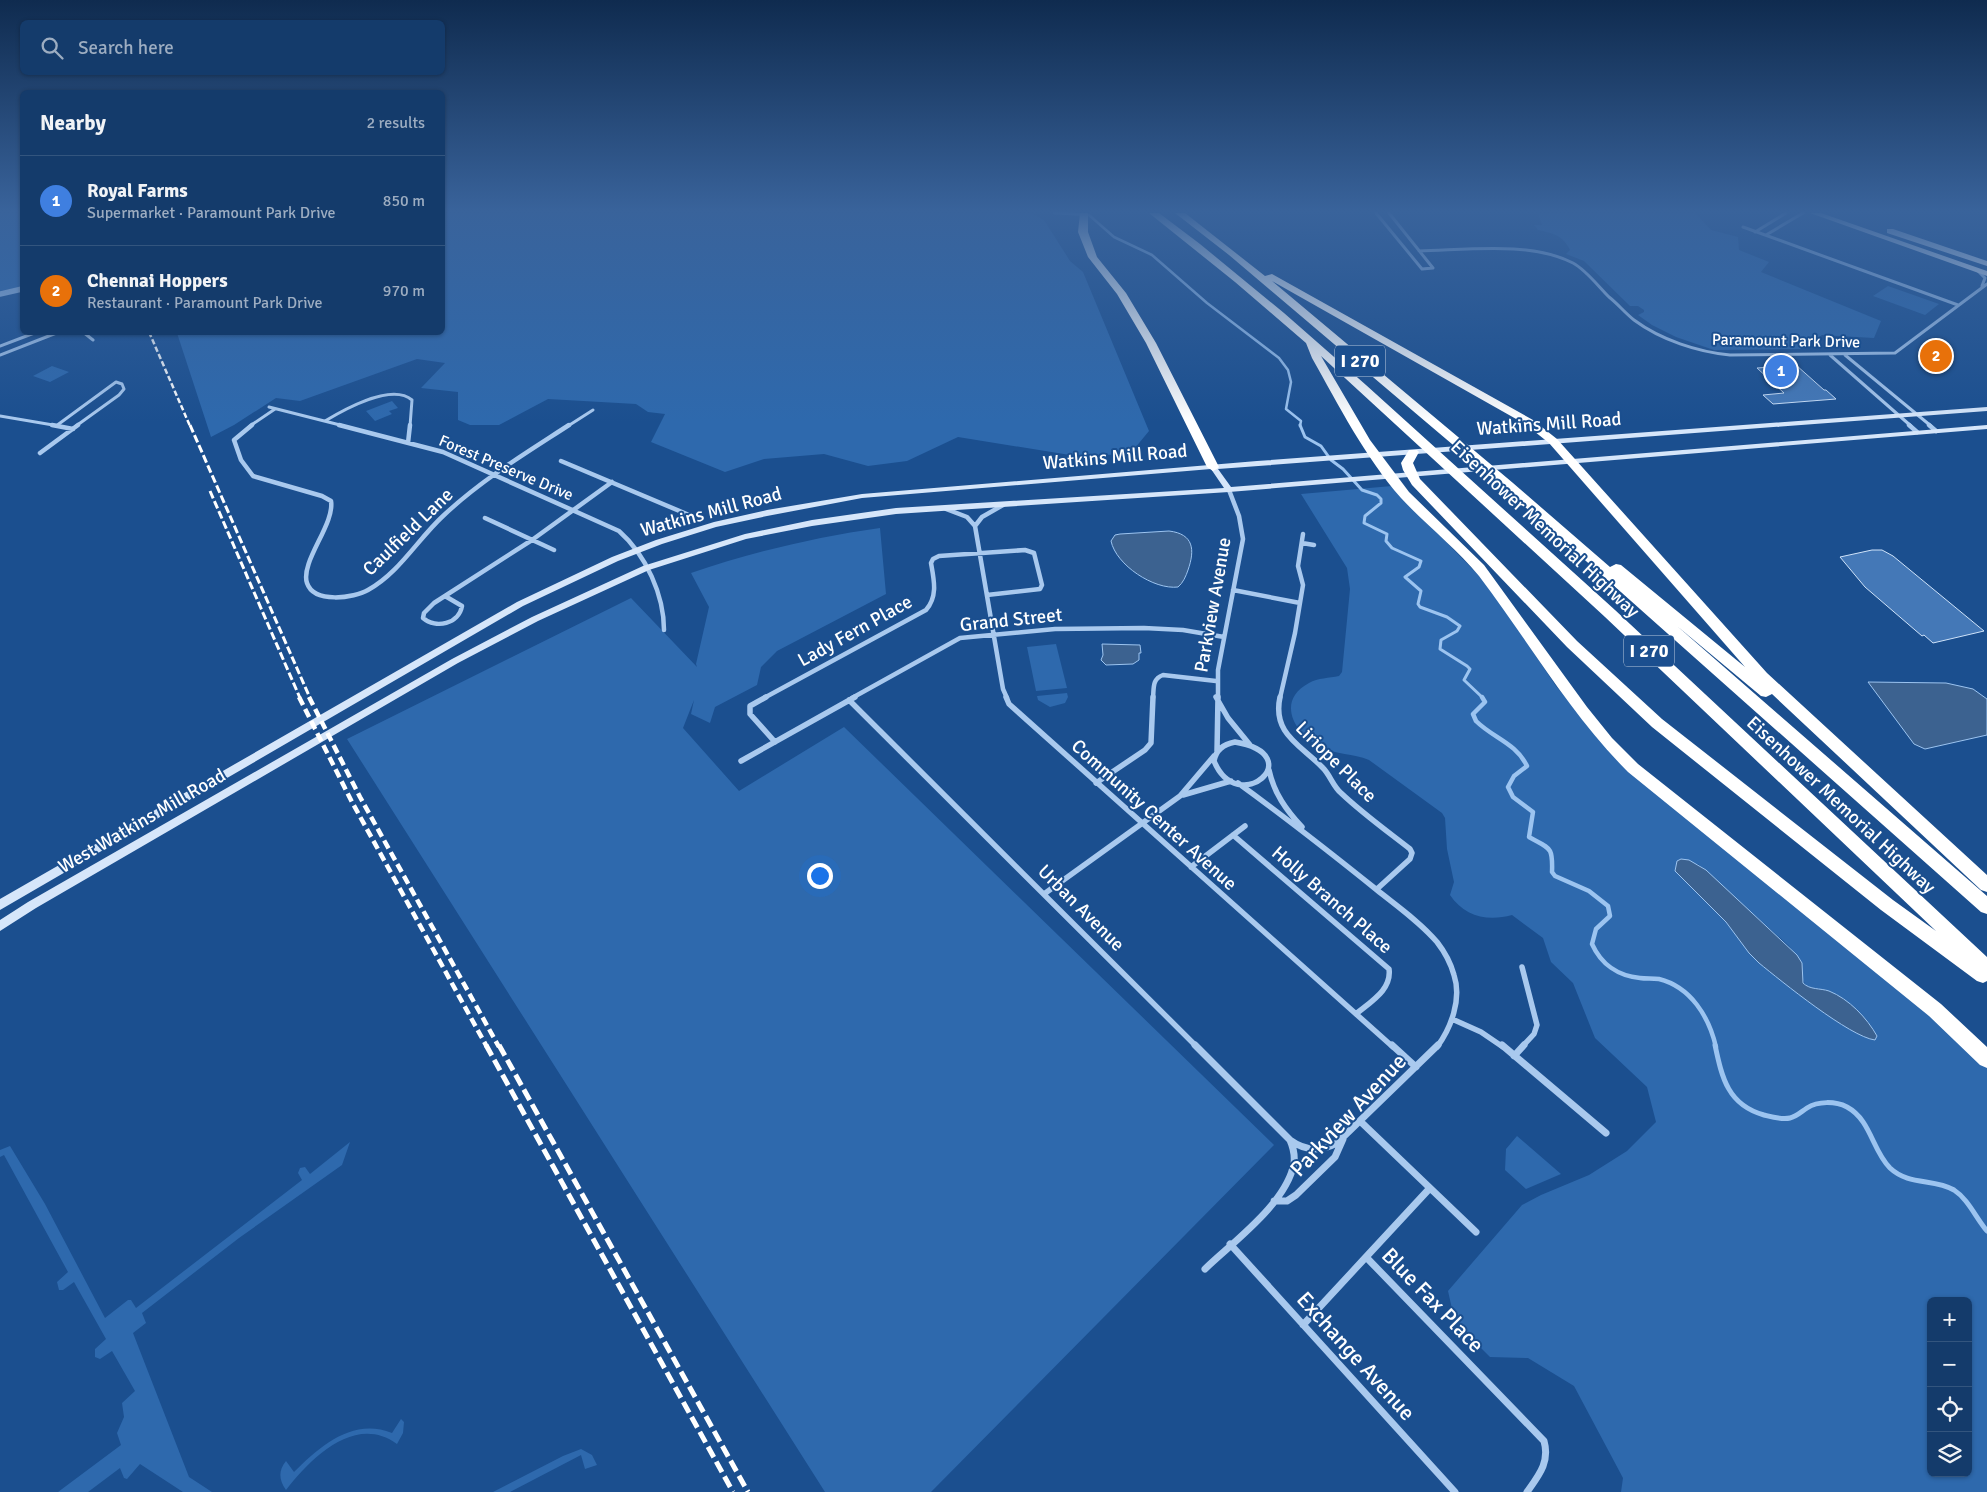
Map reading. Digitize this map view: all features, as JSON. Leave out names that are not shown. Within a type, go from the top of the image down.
[{"type":"highway","points":[[1113,283],[1151,343],[1213,467]]},
{"type":"highway","name":"Eisenhower Memorial Highway","points":[[1241,283],[1308,337],[1554,562],[1987,968]]},
{"type":"highway","name":"I 270","points":[[1267,283],[1509,486],[1987,907]]},
{"type":"highway","points":[[1284,283],[1529,422],[1553,441],[1762,677],[1885,792]]},
{"type":"highway","points":[[1308,337],[1317,358],[1365,441],[1399,487],[1479,568],[1606,742],[1632,768],[1935,1010],[1987,1059]]},
{"type":"highway","points":[[1413,452],[1407,458],[1406,464],[1413,478],[1572,644],[1657,723],[1887,905],[1987,978]]},
{"type":"highway","name":"I 270","points":[[1538,512],[1573,531],[1885,792],[1987,885]]},
{"type":"main road","name":"Watkins Mill Road","points":[[297,733],[520,604],[637,550],[722,523],[786,509],[862,496],[1257,463],[1987,409]]},
{"type":"main road","name":"Watkins Mill Road","points":[[304,748],[455,661],[535,619],[646,568],[725,543],[779,530],[853,516],[941,507],[1413,478],[1572,461],[1987,426]]},
{"type":"main road","points":[[1213,467],[1229,490]]},
{"type":"main road","name":"West Watkins Mill Road","points":[[0,905],[297,733]]},
{"type":"main road","name":"West Watkins Mill Road","points":[[0,926],[40,900],[304,748]]},
{"type":"street","name":"Paramount Park Drive","points":[[1595,283],[1634,320],[1660,336],[1686,346],[1717,354],[1829,355],[1894,353],[1987,284]]},
{"type":"street","points":[[1896,283],[1958,305]]},
{"type":"street","points":[[0,294],[20,289]]},
{"type":"street","points":[[0,346],[29,335]]},
{"type":"street","points":[[0,355],[51,335]]},
{"type":"street","points":[[87,335],[93,340]]},
{"type":"street","points":[[1829,355],[1918,432]]},
{"type":"street","points":[[1844,355],[1936,431]]},
{"type":"street","points":[[40,452],[119,395],[124,389],[122,384],[116,382],[56,426]]},
{"type":"street","points":[[325,421],[341,411],[384,396],[398,393],[405,394],[412,400],[408,443]]},
{"type":"street","name":"Forest Preserve Drive","points":[[268,407],[443,452],[619,531],[626,536],[637,550],[646,568],[664,613],[664,630]]},
{"type":"street","name":"Caulfield Lane","points":[[275,409],[240,433],[234,440],[235,446],[253,476],[322,496],[331,501],[331,513],[306,577],[309,587],[320,595],[337,597],[356,595],[381,583],[440,518],[494,475],[593,410]]},
{"type":"street","points":[[0,416],[73,429]]},
{"type":"street","points":[[561,461],[689,515]]},
{"type":"street","points":[[444,596],[462,606],[461,612],[445,624],[434,625],[427,622],[423,618],[424,613],[444,596],[532,540],[612,482]]},
{"type":"street","name":"Parkview Avenue","points":[[1216,753],[1216,682],[1243,539],[1239,516],[1229,490]]},
{"type":"street","points":[[941,507],[960,513],[975,526],[982,516],[1006,503]]},
{"type":"street","points":[[485,518],[554,550]]},
{"type":"street","name":"Community Center Avenue","points":[[975,526],[1003,689],[1009,704],[1416,1067]]},
{"type":"street","name":"Liriope Place","points":[[1303,534],[1298,566],[1303,580],[1295,633],[1278,708],[1280,722],[1290,740],[1324,769],[1339,792],[1410,849],[1412,853],[1410,860],[1377,889]]},
{"type":"street","points":[[1302,543],[1314,545]]},
{"type":"street","points":[[979,553],[1032,551],[1036,556],[1042,585],[1040,589],[1034,591],[986,595]]},
{"type":"street","name":"Lady Fern Place","points":[[775,742],[750,714],[750,706],[926,610],[935,597],[931,563],[933,559],[939,556],[979,553]]},
{"type":"street","points":[[1233,590],[1300,603]]},
{"type":"street","name":"Grand Street","points":[[741,761],[954,641],[967,637],[1063,629],[1151,628],[1182,630],[1224,637]]},
{"type":"street","points":[[1096,783],[1144,750],[1151,743],[1154,681],[1157,677],[1163,675],[1216,682]]},
{"type":"street","name":"Parkview Avenue","points":[[1216,697],[1228,718],[1250,745]]},
{"type":"street","name":"Urban Avenue","points":[[850,700],[1290,1140],[1302,1147],[1317,1150],[1330,1148],[1343,1139]]},
{"type":"street","points":[[1044,894],[1180,796],[1216,753],[1228,744],[1243,743],[1262,752],[1269,768],[1264,778],[1258,782],[1238,784],[1219,773],[1215,767],[1216,753]]},
{"type":"street","name":"Parkview Avenue","points":[[1269,768],[1271,781],[1278,797],[1307,833]]},
{"type":"street","points":[[1180,796],[1231,781]]},
{"type":"street","name":"Parkview Avenue","points":[[1205,1269],[1274,1201],[1287,1201],[1296,1195],[1337,1154],[1343,1139],[1437,1047],[1445,1036],[1456,1003],[1457,987],[1455,977],[1445,954],[1429,932],[1307,833],[1238,784]]},
{"type":"street","points":[[1190,867],[1245,826]]},
{"type":"street","name":"Holly Branch Place","points":[[1233,835],[1389,969],[1391,975],[1388,985],[1356,1014]]},
{"type":"street","points":[[1514,1056],[1534,1034],[1537,1025],[1522,966]]},
{"type":"street","points":[[1452,1019],[1481,1032],[1514,1056],[1606,1133]]},
{"type":"street","points":[[1361,1122],[1476,1232]]},
{"type":"street","points":[[1274,1201],[1286,1185],[1293,1169],[1294,1152],[1290,1140]]},
{"type":"street","name":"Blue Fax Place","points":[[1430,1188],[1366,1257],[1544,1441],[1548,1450],[1545,1468],[1527,1492]]},
{"type":"street","name":"Exchange Avenue","points":[[1230,1244],[1455,1492]]},
{"type":"street","points":[[1303,1325],[1366,1257]]},
{"type":"shaded area","points":[[0,283],[20,283],[20,289],[16,288],[0,291]]},
{"type":"shaded area","points":[[445,283],[1087,283],[1149,431],[1130,454],[1076,456],[958,437],[907,461],[868,466],[824,454],[764,459],[725,472],[651,442],[665,414],[648,412],[636,404],[548,399],[499,425],[470,425],[458,420],[458,392],[421,388],[445,363],[417,359],[300,401],[276,398],[234,425],[211,437],[178,335],[445,335]]},
{"type":"shaded area","points":[[1606,283],[1787,283],[1881,321],[1874,338],[1822,335],[1800,349],[1714,350],[1676,337],[1652,325],[1638,315],[1644,312],[1644,310],[1638,306],[1630,306]]},
{"type":"shaded area","points":[[1888,286],[1939,304],[1925,315],[1873,296]]},
{"type":"shaded area","points":[[52,366],[69,372],[50,382],[33,376]]},
{"type":"shaded area","points":[[392,401],[398,408],[389,411],[392,414],[375,421],[366,411]]},
{"type":"shaded area","points":[[1392,486],[1488,585],[1556,686],[1604,744],[1956,1038],[1987,1067],[1987,1492],[1621,1492],[1623,1478],[1574,1386],[1528,1358],[1490,1357],[1455,1322],[1448,1291],[1522,1205],[1589,1175],[1627,1151],[1656,1122],[1647,1087],[1595,1038],[1573,983],[1551,962],[1543,938],[1512,915],[1494,918],[1477,916],[1462,908],[1450,895],[1454,882],[1447,849],[1445,818],[1442,813],[1369,760],[1321,747],[1312,742],[1297,726],[1292,717],[1291,708],[1293,699],[1299,690],[1312,681],[1339,676],[1342,672],[1350,589],[1347,568],[1301,494]],"holes":[[[1698,864],[1789,946],[1802,963],[1803,980],[1806,986],[1829,991],[1850,1004],[1873,1029],[1877,1036],[1875,1039],[1858,1033],[1839,1022],[1759,963],[1726,922],[1675,871]]]},
{"type":"shaded area","points":[[880,528],[886,594],[777,651],[761,667],[757,685],[715,707],[710,723],[691,714],[694,700],[683,728],[739,791],[844,727],[1274,1145],[931,1492],[825,1492],[347,739],[631,598],[697,667],[696,664],[709,607],[691,573],[737,558],[784,546]]},
{"type":"shaded area","points":[[1169,531],[1188,539],[1192,550],[1187,572],[1178,587],[1158,584],[1137,574],[1120,559],[1111,541],[1115,535],[1120,534]]},
{"type":"shaded area","points":[[1056,644],[1067,688],[1036,691],[1027,647]]},
{"type":"shaded area","points":[[1102,644],[1140,645],[1141,653],[1139,653],[1139,660],[1133,664],[1106,665],[1101,660],[1103,655]]},
{"type":"shaded area","points":[[1868,682],[1946,683],[1973,689],[1987,699],[1987,735],[1925,749],[1914,744]]},
{"type":"shaded area","points":[[1067,693],[1068,697],[1065,703],[1050,707],[1038,700],[1037,696]]},
{"type":"shaded area","points":[[1681,859],[1689,860],[1706,870],[1797,955],[1802,963],[1803,983],[1809,987],[1836,994],[1857,1010],[1877,1036],[1875,1040],[1864,1037],[1833,1019],[1759,963],[1749,953],[1726,922],[1675,871],[1677,861]]},
{"type":"shaded area","points":[[1517,1136],[1561,1174],[1526,1189],[1505,1170],[1506,1149]]},
{"type":"shaded area","points":[[350,1142],[342,1165],[239,1238],[142,1313],[146,1323],[133,1333],[189,1477],[212,1492],[183,1492],[140,1464],[127,1479],[124,1478],[120,1468],[88,1492],[58,1492],[121,1445],[117,1433],[124,1417],[122,1403],[135,1391],[112,1351],[100,1359],[95,1357],[95,1349],[106,1339],[74,1282],[63,1290],[59,1290],[57,1282],[68,1272],[4,1155],[0,1157],[0,1150],[10,1146],[45,1204],[105,1318],[128,1300],[131,1300],[136,1308],[302,1180],[298,1173],[300,1168],[305,1167],[310,1174]]},
{"type":"shaded area","points":[[401,1419],[404,1422],[403,1433],[397,1444],[381,1436],[365,1434],[350,1437],[335,1444],[321,1454],[308,1465],[286,1490],[281,1479],[281,1472],[286,1461],[294,1472],[326,1444],[338,1437],[351,1431],[364,1429],[378,1429],[392,1433]]},
{"type":"shaded area","points":[[581,1449],[592,1455],[597,1465],[585,1469],[581,1455],[510,1492],[493,1492],[563,1456]]},
{"type":"building","points":[[1796,365],[1836,399],[1773,404],[1763,395],[1784,393],[1757,368]]},
{"type":"building","points":[[1872,550],[1882,550],[1893,556],[1984,631],[1933,643],[1924,635],[1922,636],[1865,587],[1840,557]]},
{"type":"waterway","points":[[1184,283],[1207,303],[1279,358],[1288,370],[1291,382],[1286,409],[1301,421],[1300,425]]},
{"type":"waterway","points":[[1300,425],[1305,437],[1321,446],[1331,460],[1343,469],[1362,490],[1377,495],[1381,499],[1381,503],[1365,516],[1364,523],[1387,534],[1386,541],[1392,548],[1421,561],[1419,567],[1405,577],[1421,591],[1418,604],[1420,607],[1447,617],[1460,626],[1457,631],[1441,640],[1440,649],[1470,669],[1464,680],[1482,697]]},
{"type":"waterway","points":[[1482,697],[1485,702],[1473,714],[1476,721],[1511,746],[1527,766],[1514,776],[1508,787],[1513,797],[1533,812],[1529,837],[1549,849],[1552,857],[1552,872],[1555,876],[1589,891],[1608,906],[1610,916],[1596,929],[1592,944],[1600,957],[1611,968],[1624,975],[1659,979],[1680,989],[1689,996],[1703,1014],[1709,1025],[1716,1047]]},
{"type":"waterway","points":[[1715,1045],[1724,1079],[1729,1089],[1742,1104],[1764,1115],[1784,1119],[1794,1117],[1807,1108],[1821,1103],[1847,1107],[1861,1119],[1879,1153],[1890,1168],[1897,1174],[1913,1180],[1938,1184],[1954,1190],[1968,1204],[1987,1231]]},
{"type":"railway","points":[[150,335],[190,426]]},
{"type":"railway","points":[[190,425],[310,698]]},
{"type":"railway","points":[[210,491],[300,698]]},
{"type":"railway","points":[[299,697],[352,802],[487,1047]]},
{"type":"railway","points":[[309,697],[360,797],[499,1047]]},
{"type":"railway","points":[[486,1045],[733,1492]]},
{"type":"railway","points":[[499,1045],[748,1492]]},
{"type":"place","name":"Chennai Hoppers","points":[[1936,356]]},
{"type":"place","name":"Royal Farms","points":[[1781,371]]}]
